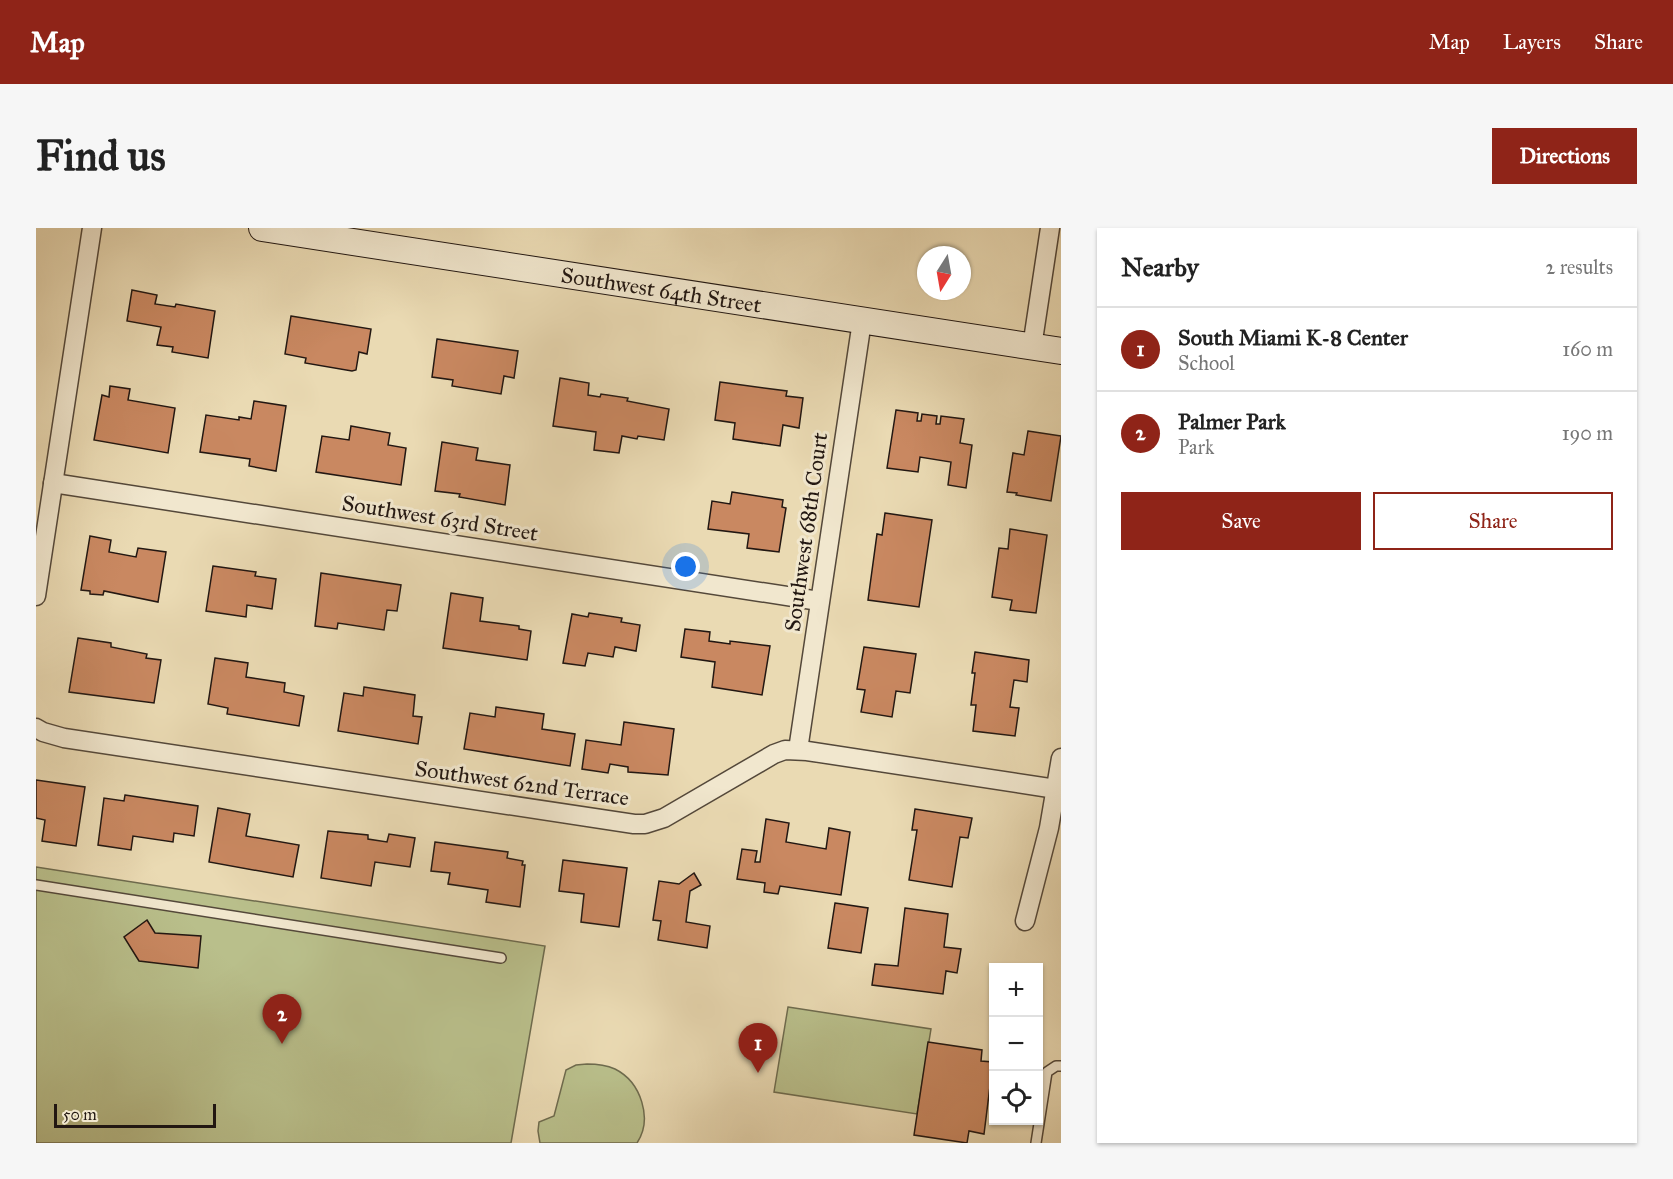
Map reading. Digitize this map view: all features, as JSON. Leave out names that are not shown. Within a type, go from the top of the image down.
[{"type":"street","points":[[36,596],[92,228]]},
{"type":"street","name":"Southwest 64th Street","points":[[262,228],[1061,351]]},
{"type":"street","points":[[1032,347],[1050,228]]},
{"type":"street","name":"Southwest 68th Court","points":[[798,750],[862,321]]},
{"type":"street","name":"Southwest 63rd Street","points":[[53,483],[819,601]]},
{"type":"street","name":"Southwest 62nd Terrace","points":[[36,728],[64,738],[633,824],[645,824],[664,818],[763,759],[785,750],[798,750],[1056,789]]},
{"type":"street","points":[[1026,921],[1061,758]]},
{"type":"lane","points":[[36,885],[501,958]]},
{"type":"lane","points":[[1036,1143],[1047,1072],[1056,1066],[1061,1066]]},
{"type":"green space","points":[[36,867],[545,946],[511,1143],[36,1143]]},
{"type":"green space","points":[[788,1007],[931,1029],[917,1114],[774,1092]]},
{"type":"green space","points":[[587,1064],[615,1069],[632,1083],[638,1092],[644,1112],[644,1123],[637,1143],[540,1143],[539,1122],[554,1116],[566,1070],[576,1065]]},
{"type":"building","points":[[132,290],[157,295],[155,304],[175,307],[176,304],[215,311],[208,358],[172,352],[173,347],[157,345],[161,327],[127,321]]},
{"type":"building","points":[[291,316],[371,329],[367,354],[359,352],[356,370],[352,371],[305,363],[306,358],[285,354]]},
{"type":"building","points":[[437,339],[518,351],[514,378],[504,376],[501,394],[452,386],[453,380],[432,377]]},
{"type":"building","points":[[560,378],[589,383],[588,395],[600,397],[601,394],[628,398],[627,401],[669,409],[664,440],[622,436],[619,453],[594,450],[596,432],[553,426]]},
{"type":"building","points":[[720,382],[787,391],[786,396],[803,398],[799,428],[783,425],[780,446],[733,439],[735,423],[715,420]]},
{"type":"building","points":[[110,386],[130,389],[128,400],[175,408],[168,453],[94,440],[102,395],[109,397]]},
{"type":"building","points":[[254,401],[286,406],[276,471],[249,466],[250,459],[200,452],[206,415],[239,420],[239,417],[251,419]]},
{"type":"building","points":[[896,410],[918,413],[917,421],[921,421],[922,414],[937,416],[936,424],[940,424],[941,416],[964,419],[960,443],[972,445],[966,488],[948,485],[951,462],[920,457],[918,472],[887,468]]},
{"type":"building","points":[[351,426],[390,433],[388,445],[406,448],[401,485],[316,472],[322,436],[349,440]]},
{"type":"building","points":[[1028,431],[1061,436],[1051,501],[1007,492],[1013,453],[1024,455]]},
{"type":"building","points":[[442,442],[478,448],[476,460],[510,465],[505,505],[459,497],[460,494],[435,491]]},
{"type":"building","points":[[732,492],[783,500],[782,507],[786,508],[779,552],[747,548],[749,534],[708,529],[712,501],[730,504]]},
{"type":"building","points":[[885,513],[932,520],[919,607],[868,600],[877,534],[882,535]]},
{"type":"building","points":[[1010,529],[1047,535],[1036,613],[1010,610],[1012,600],[992,597],[999,548],[1008,549]]},
{"type":"building","points":[[90,536],[111,540],[109,552],[136,557],[138,548],[166,552],[158,602],[104,591],[103,595],[90,594],[90,591],[81,590]]},
{"type":"building","points":[[213,566],[256,572],[255,576],[276,579],[272,609],[247,605],[246,617],[206,611]]},
{"type":"building","points":[[321,573],[401,585],[397,611],[387,610],[384,630],[338,623],[337,629],[315,626]]},
{"type":"building","points":[[451,593],[483,598],[480,621],[519,626],[519,629],[531,631],[527,660],[443,648]]},
{"type":"building","points":[[589,613],[622,618],[621,622],[640,625],[636,651],[615,647],[613,657],[588,653],[585,666],[563,663],[572,614],[588,617]]},
{"type":"building","points":[[685,629],[710,632],[709,641],[770,646],[762,695],[712,687],[715,662],[681,657]]},
{"type":"building","points":[[78,638],[111,643],[111,647],[147,654],[146,658],[161,660],[154,703],[69,692]]},
{"type":"building","points":[[864,647],[916,654],[910,693],[896,691],[892,717],[861,712],[865,690],[857,689]]},
{"type":"building","points":[[975,652],[1029,660],[1027,682],[1014,680],[1010,707],[1019,708],[1015,736],[973,731],[976,705],[971,705]]},
{"type":"building","points":[[215,658],[248,663],[246,677],[285,683],[284,692],[304,696],[299,726],[227,714],[228,708],[208,704]]},
{"type":"building","points":[[364,687],[415,695],[413,716],[422,717],[418,744],[338,731],[344,693],[363,696]]},
{"type":"building","points":[[496,707],[544,714],[542,729],[575,734],[570,766],[464,749],[470,713],[495,717]]},
{"type":"building","points":[[624,722],[674,729],[668,775],[628,772],[628,767],[610,764],[608,773],[582,769],[586,740],[621,745]]},
{"type":"building","points":[[36,780],[85,787],[76,846],[42,841],[45,820],[36,818]]},
{"type":"building","points":[[125,795],[198,806],[194,836],[174,833],[173,842],[133,836],[131,850],[98,845],[104,798],[124,801]]},
{"type":"building","points":[[218,808],[250,814],[246,836],[299,845],[293,877],[209,862]]},
{"type":"building","points":[[915,809],[972,818],[968,838],[960,837],[952,887],[909,880],[917,830],[912,830]]},
{"type":"building","points":[[766,819],[789,823],[786,842],[826,849],[829,828],[850,832],[841,895],[780,886],[778,894],[764,892],[765,883],[737,879],[742,849],[757,851],[755,862],[760,862]]},
{"type":"building","points":[[328,831],[368,835],[368,839],[387,842],[389,834],[415,838],[410,867],[375,862],[371,886],[321,878]]},
{"type":"building","points":[[435,842],[508,852],[507,858],[523,861],[522,865],[525,865],[520,907],[486,902],[488,890],[448,884],[450,873],[431,871]]},
{"type":"building","points":[[563,860],[627,868],[619,927],[581,922],[584,894],[559,891]]},
{"type":"building","points":[[694,873],[701,885],[690,891],[686,922],[710,926],[707,948],[658,940],[661,921],[653,920],[659,881],[679,884]]},
{"type":"building","points":[[835,903],[868,908],[861,953],[828,948]]},
{"type":"building","points":[[905,908],[948,914],[944,947],[961,949],[957,973],[946,971],[943,994],[872,985],[875,964],[898,966]]},
{"type":"building","points":[[147,920],[155,933],[201,936],[198,968],[139,961],[124,937]]},
{"type":"building","points":[[928,1042],[982,1050],[981,1061],[989,1062],[989,1094],[984,1134],[969,1131],[967,1143],[914,1135]]},
{"type":"place","name":"Palmer Park","points":[[282,1044]]},
{"type":"place","name":"South Miami K-8 Center","points":[[758,1073]]}]
